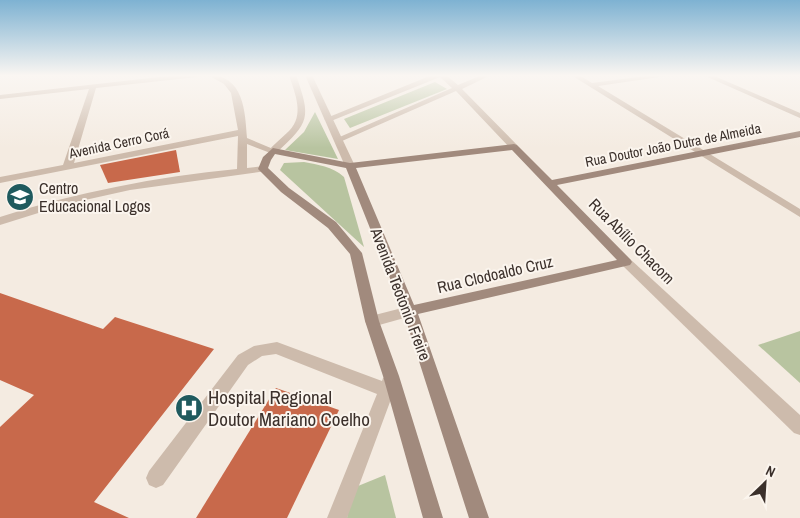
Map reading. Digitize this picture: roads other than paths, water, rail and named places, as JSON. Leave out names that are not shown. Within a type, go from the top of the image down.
[{"type":"main road","name":"Rua Doutor João Dutra de Almeida","points":[[550,183],[800,134]]},
{"type":"main road","points":[[264,169],[266,159],[273,151],[350,166],[514,147]]},
{"type":"main road","name":"Rua Abílio Chacom","points":[[514,147],[626,262]]},
{"type":"main road","name":"Avenida Teotonio Freire","points":[[350,166],[410,311],[479,518]]},
{"type":"main road","name":"Avenida Teotonio Freire","points":[[264,169],[285,190],[332,225],[356,253],[389,383],[433,518]]},
{"type":"main road","name":"Rua Clodoaldo Cruz","points":[[410,311],[626,262]]},
{"type":"street","points":[[67,168],[89,99]]},
{"type":"street","points":[[236,99],[243,136],[242,170]]},
{"type":"street","points":[[243,136],[273,151],[295,130],[303,117],[301,99]]},
{"type":"street","name":"Avenida Teotonio Freire","points":[[319,99],[350,166]]},
{"type":"street","points":[[328,119],[378,99]]},
{"type":"street","points":[[339,139],[434,99]]},
{"type":"street","name":"Rua Abílio Chacom","points":[[468,99],[514,147]]},
{"type":"street","points":[[614,99],[800,214]]},
{"type":"street","points":[[761,99],[800,116]]},
{"type":"street","name":"Avenida Cerro Corá","points":[[0,180],[243,136]]},
{"type":"street","points":[[0,221],[56,204],[173,180],[242,170],[264,169]]},
{"type":"street","name":"Rua Abílio Chacom","points":[[626,262],[800,427]]},
{"type":"street","name":"Rua Clodoaldo Cruz","points":[[372,321],[410,311]]},
{"type":"street","points":[[156,478],[244,360],[259,350],[277,348],[389,383],[337,518]]},
{"type":"place","name":"Centro Educacional Logos","points":[[20,197]]},
{"type":"place","name":"Hospital Regional Doutor Mariano Coelho","points":[[189,408]]}]
